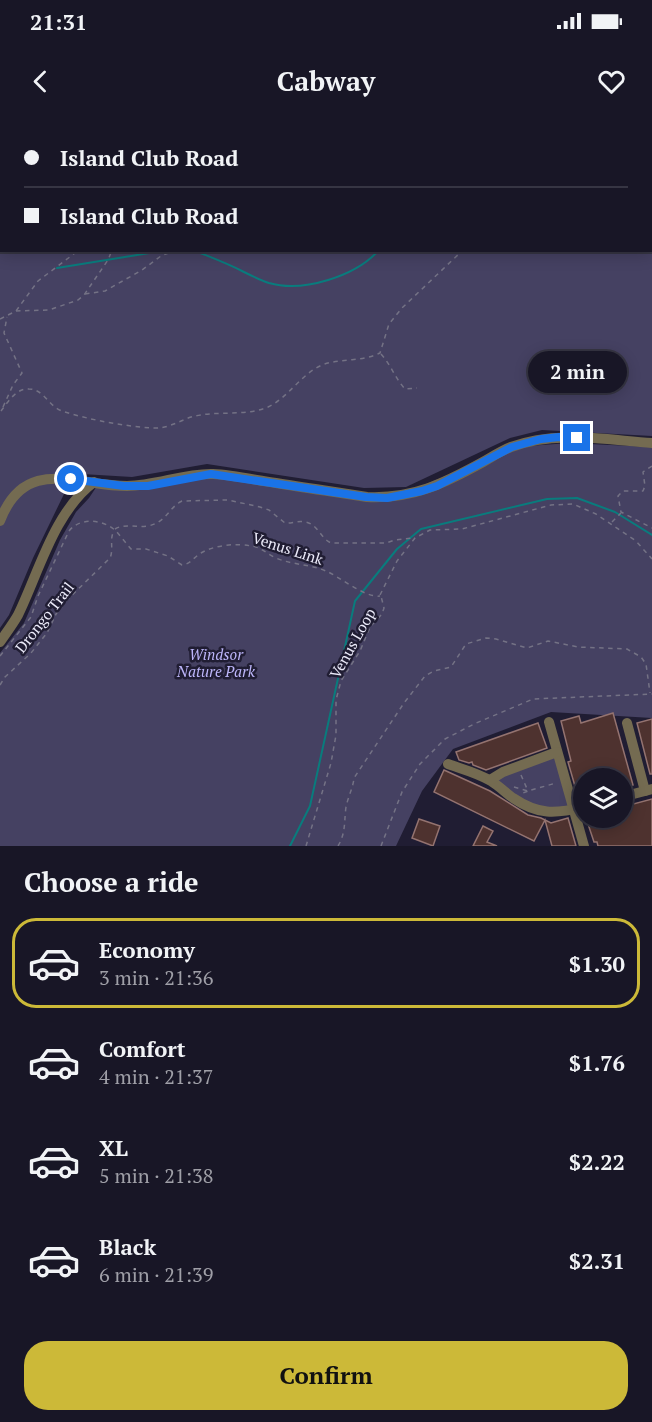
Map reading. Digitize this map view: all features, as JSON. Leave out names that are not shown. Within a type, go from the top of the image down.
[{"type":"street","points":[[0,521],[12,498],[40,481],[60,479],[124,486],[148,486],[211,474],[366,497],[387,498],[405,496],[437,486],[504,450],[541,439],[559,437],[652,443]]},
{"type":"street","points":[[0,642],[17,616],[38,565],[56,531],[83,490],[94,482]]},
{"type":"street","points":[[549,722],[557,752],[573,795]]},
{"type":"street","points":[[627,723],[648,790],[633,794]]},
{"type":"street","points":[[490,780],[517,766],[557,752]]},
{"type":"street","points":[[448,764],[490,780],[515,799],[546,813],[573,809]]},
{"type":"street","points":[[581,828],[584,846]]},
{"type":"path","points":[[0,319],[16,311],[38,281],[76,252]]},
{"type":"path","points":[[16,311],[49,310],[78,300],[84,295],[111,252]]},
{"type":"path","points":[[84,295],[105,291],[171,252]]},
{"type":"path","points":[[380,353],[389,324],[402,308],[460,252]]},
{"type":"path","points":[[1,412],[13,385],[22,373],[4,333],[7,317]]},
{"type":"path","points":[[380,353],[389,362],[398,382],[405,389],[417,387]]},
{"type":"path","points":[[1,412],[13,396],[21,390],[30,388],[42,394],[59,410],[92,419],[165,428],[191,417],[252,411],[268,407],[288,394],[322,365],[380,353]]},
{"type":"path","points":[[611,523],[620,514],[619,495],[623,491],[643,491],[644,472],[652,466]]},
{"type":"path","points":[[0,656],[31,617],[61,546],[75,524],[86,521],[99,522],[115,530],[121,526],[147,526],[157,523],[182,501],[228,500],[269,510],[285,523],[307,522],[314,525],[324,539],[331,543],[379,544],[415,538],[430,530],[462,529],[497,518],[568,503],[582,507],[611,523],[636,541],[652,559]]},
{"type":"path","points":[[620,514],[652,528]]},
{"type":"path","name":"Venus Link","points":[[115,530],[131,549],[146,549],[168,556],[182,565],[188,564],[201,552],[212,548],[249,545],[293,563],[310,565],[330,573],[365,593],[380,596]]},
{"type":"path","name":"Drongo Trail","points":[[0,685],[47,633],[56,614],[66,601],[110,558],[111,537],[115,530]]},
{"type":"path","name":"Venus Loop","points":[[306,846],[331,763],[336,735],[336,700],[341,681],[360,651],[370,627],[384,611],[380,596],[398,561],[415,538]]},
{"type":"path","points":[[338,846],[345,830],[346,810],[354,778],[404,703],[425,676],[451,667],[466,644],[486,638],[527,648],[548,641],[578,648],[627,649],[641,657],[646,664],[651,694],[533,699],[445,739],[420,764],[402,792],[381,846]]},
{"type":"path","points":[[331,734],[336,735]]},
{"type":"path","points":[[517,766],[528,791]]},
{"type":"path","points":[[515,799],[518,795],[528,791],[559,783]]},
{"type":"path","points":[[509,786],[528,791]]},
{"type":"green space","points":[[0,252],[652,252],[652,436],[542,430],[510,438],[406,487],[364,488],[207,464],[132,477],[82,474],[64,494],[9,615],[0,628]]},
{"type":"green space","name":"Windsor Nature Park","points":[[569,443],[652,447],[652,718],[551,712],[453,749],[422,791],[396,846],[0,846],[0,653],[24,623],[60,540],[76,512],[97,486],[224,477],[393,498],[515,447]]},
{"type":"green space","points":[[557,752],[573,810],[546,813],[490,780]]},
{"type":"building","points":[[613,713],[628,768],[573,768],[573,779],[561,721],[579,716],[581,723]]},
{"type":"building","points":[[652,719],[652,774],[650,774],[637,723]]},
{"type":"building","points":[[538,723],[547,748],[486,770],[473,765],[472,762],[459,760],[456,752]]},
{"type":"building","points":[[444,770],[490,791],[528,815],[545,820],[534,841],[434,792]]},
{"type":"building","points":[[652,799],[652,846],[598,846],[597,842],[594,842],[589,828],[633,828],[633,804]]},
{"type":"building","points":[[568,818],[576,846],[552,846],[545,820],[551,823]]},
{"type":"building","points":[[419,819],[440,826],[433,846],[412,838]]},
{"type":"building","points":[[483,826],[493,831],[487,842],[497,846],[473,846]]},
{"type":"waterway","points":[[57,268],[156,252]]},
{"type":"waterway","points":[[198,252],[256,278],[283,286],[313,284],[343,275],[357,268],[377,252]]},
{"type":"waterway","points":[[290,846],[310,806],[355,601],[397,549],[421,529],[547,499],[577,498],[615,512],[652,535]]},
{"type":"route","points":[[71,479],[124,486],[148,486],[201,474],[211,474],[366,497],[387,498],[405,496],[437,486],[512,447],[541,439],[577,438]]}]
